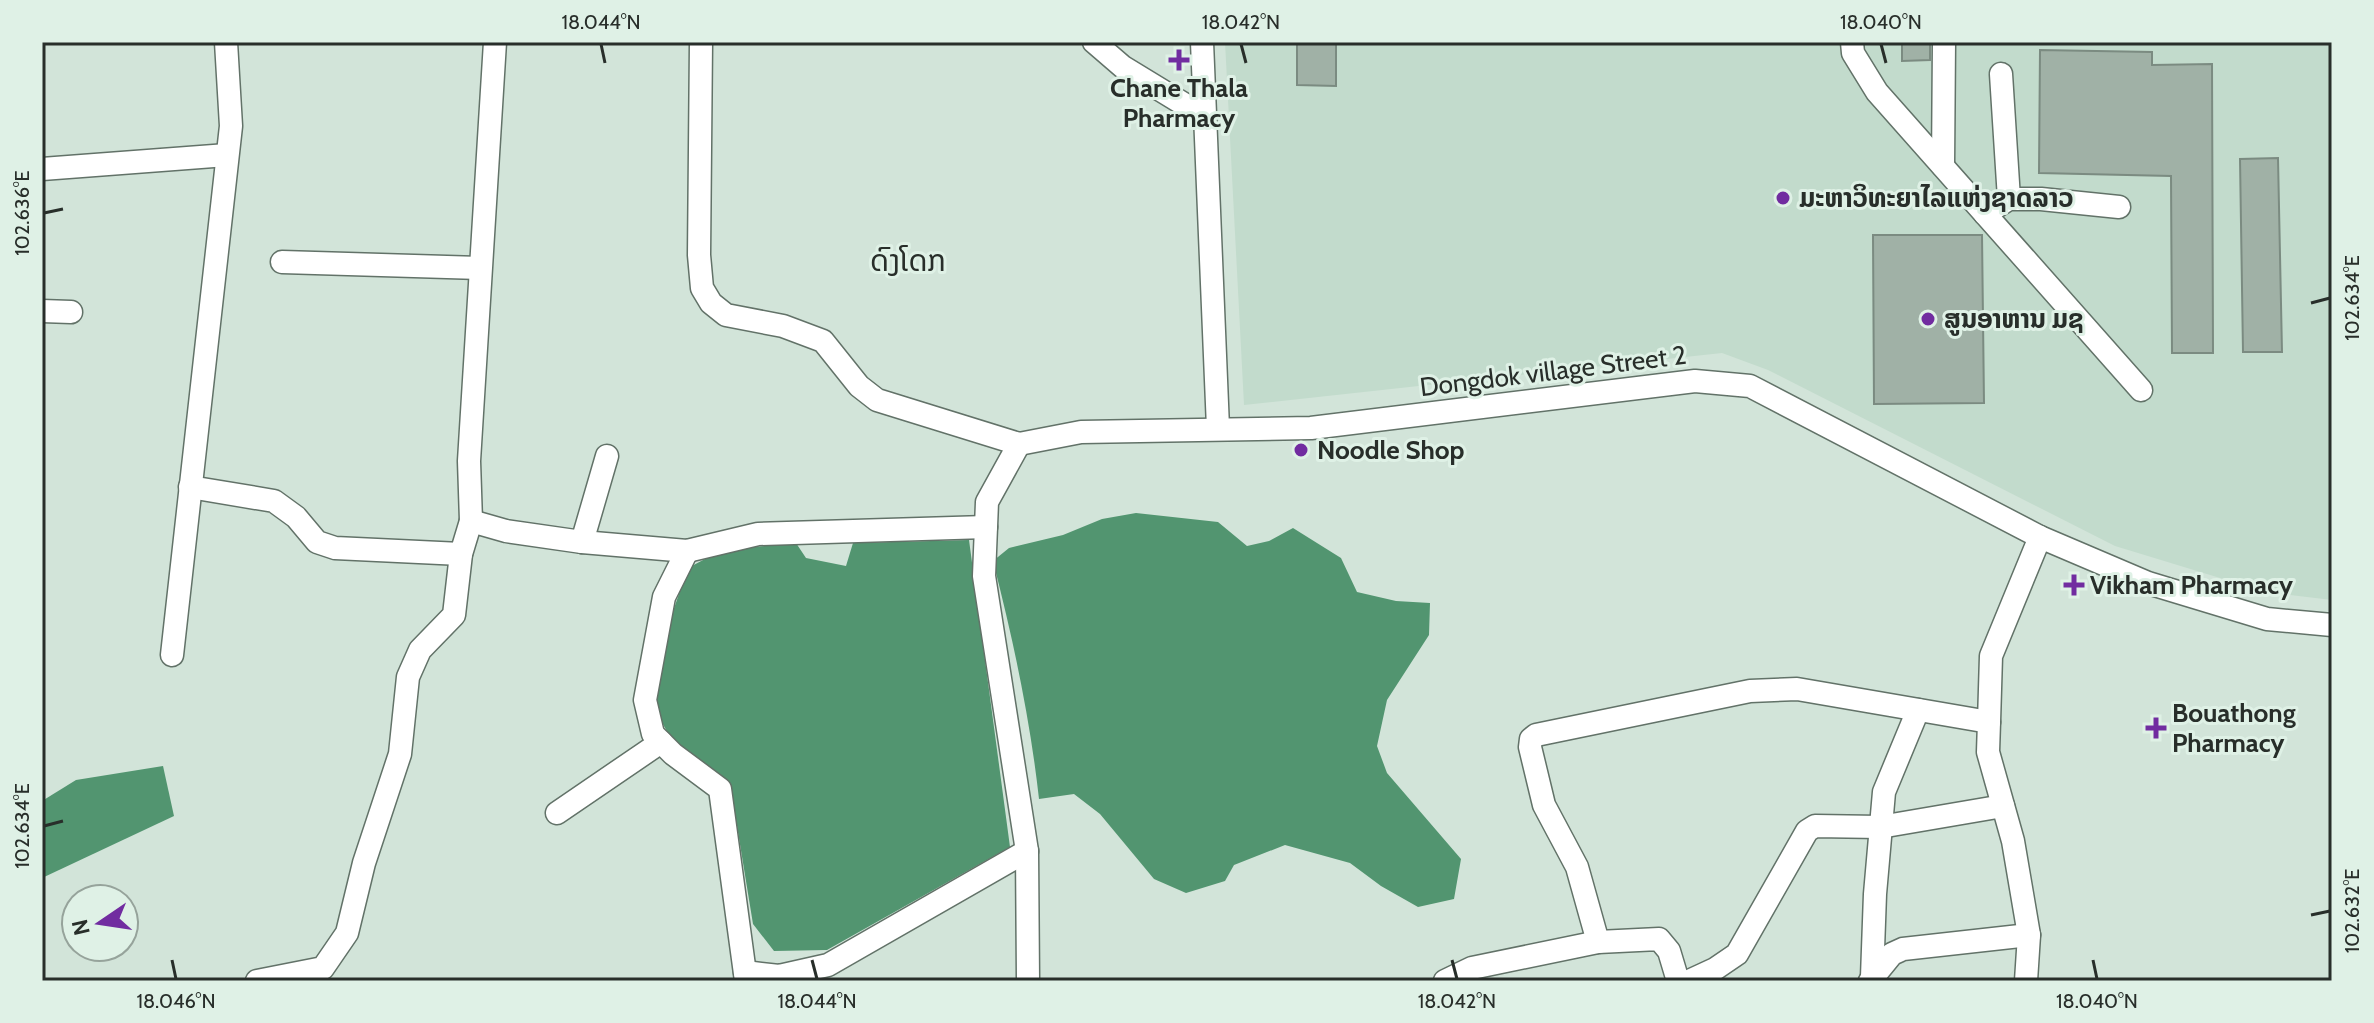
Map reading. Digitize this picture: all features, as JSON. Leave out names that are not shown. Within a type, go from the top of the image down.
[{"type":"street","points":[[172,655],[231,126],[226,42]]},
{"type":"street","points":[[257,981],[323,968],[347,933],[364,863],[400,754],[408,677],[420,650],[454,615],[461,554],[471,521],[469,461],[495,42]]},
{"type":"street","points":[[701,42],[699,255],[702,288],[711,303],[726,315],[783,326],[823,341],[859,386],[877,400],[1019,444],[987,502],[984,576],[1027,851],[1028,981]]},
{"type":"street","points":[[1094,42],[1123,67],[1205,117]]},
{"type":"street","points":[[1202,42],[1218,428]]},
{"type":"street","points":[[1943,166],[1944,42]]},
{"type":"street","points":[[1846,46],[1877,92],[2141,390]]},
{"type":"street","points":[[2001,74],[2009,199]]},
{"type":"street","points":[[42,169],[227,155]]},
{"type":"street","points":[[1985,214],[2009,199],[2119,207]]},
{"type":"street","points":[[282,262],[480,268]]},
{"type":"street","points":[[42,311],[71,312]]},
{"type":"street","name":"Dongdok village Street 2","points":[[1019,444],[1081,432],[1311,428],[1695,381],[1750,386],[2040,537],[2148,583],[2267,619],[2332,625]]},
{"type":"street","points":[[582,542],[607,456]]},
{"type":"street","points":[[190,487],[274,501],[296,517],[317,542],[335,548],[461,554]]},
{"type":"street","points":[[471,521],[506,531],[582,542],[687,551],[758,534],[986,527]]},
{"type":"street","points":[[2026,981],[2029,935],[2013,841],[1988,752],[1991,656],[2040,537]]},
{"type":"street","points":[[687,551],[664,597],[645,700],[653,734],[673,754],[720,789],[746,977],[779,976],[828,965],[1027,851]]},
{"type":"street","points":[[1598,942],[1577,867],[1544,805],[1530,747],[1531,739],[1536,735],[1750,691],[1797,689],[1989,722]]},
{"type":"street","points":[[1871,979],[1884,792],[1918,710]]},
{"type":"street","points":[[557,813],[661,742]]},
{"type":"street","points":[[1689,981],[1737,954],[1807,831],[1822,825],[1880,827],[2003,806]]},
{"type":"street","points":[[1871,979],[1892,954],[1903,949],[2029,935]]},
{"type":"street","points":[[1445,981],[1472,968],[1598,942],[1659,939],[1669,951],[1678,981]]},
{"type":"shaded area","name":"ມະຫາວິທະຍາໄລແຫ່ງຊາດລາວ","points":[[1225,42],[2332,42],[2332,600],[2266,592],[2115,546],[1768,370],[1722,353],[1244,405]]},
{"type":"shaded area","points":[[1136,513],[1218,522],[1247,546],[1269,541],[1293,528],[1341,558],[1357,592],[1396,601],[1430,603],[1429,635],[1387,700],[1377,746],[1387,773],[1461,859],[1454,899],[1418,907],[1381,886],[1350,863],[1285,845],[1234,865],[1225,881],[1186,893],[1154,879],[1100,814],[1074,794],[1039,799],[1020,679],[993,561],[1009,548],[1063,535],[1102,519]]},
{"type":"shaded area","points":[[969,540],[1010,847],[827,950],[774,951],[753,924],[730,783],[674,744],[655,710],[663,640],[688,568],[722,550],[796,543],[806,558],[846,566],[853,543]]},
{"type":"shaded area","points":[[163,766],[174,816],[42,878],[42,801],[76,780]]},
{"type":"building","points":[[1297,42],[1336,42],[1336,86],[1297,85]]},
{"type":"building","points":[[1902,42],[1930,42],[1930,60],[1902,61]]},
{"type":"building","points":[[2040,50],[2152,52],[2152,65],[2212,64],[2213,353],[2172,353],[2171,176],[2039,173]]},
{"type":"building","points":[[2278,158],[2282,352],[2243,352],[2240,159]]},
{"type":"building","name":"ສູນອາຫານ ມຊ","points":[[1873,235],[1982,235],[1984,403],[1874,404]]},
{"type":"place","name":"Chane Thala Pharmacy","points":[[1179,60]]},
{"type":"place","name":"ມະຫາວິທະຍາໄລແຫ່ງຊາດລາວ","points":[[1783,198]]},
{"type":"place","name":"ສູນອາຫານ ມຊ","points":[[1928,319]]},
{"type":"place","name":"Noodle Shop","points":[[1301,450]]},
{"type":"place","name":"Vikham Pharmacy","points":[[2074,585]]},
{"type":"place","name":"Bouathong Pharmacy","points":[[2156,728]]},
{"type":"district","name":"ດົງໂດກ","points":[[908,261]]}]
